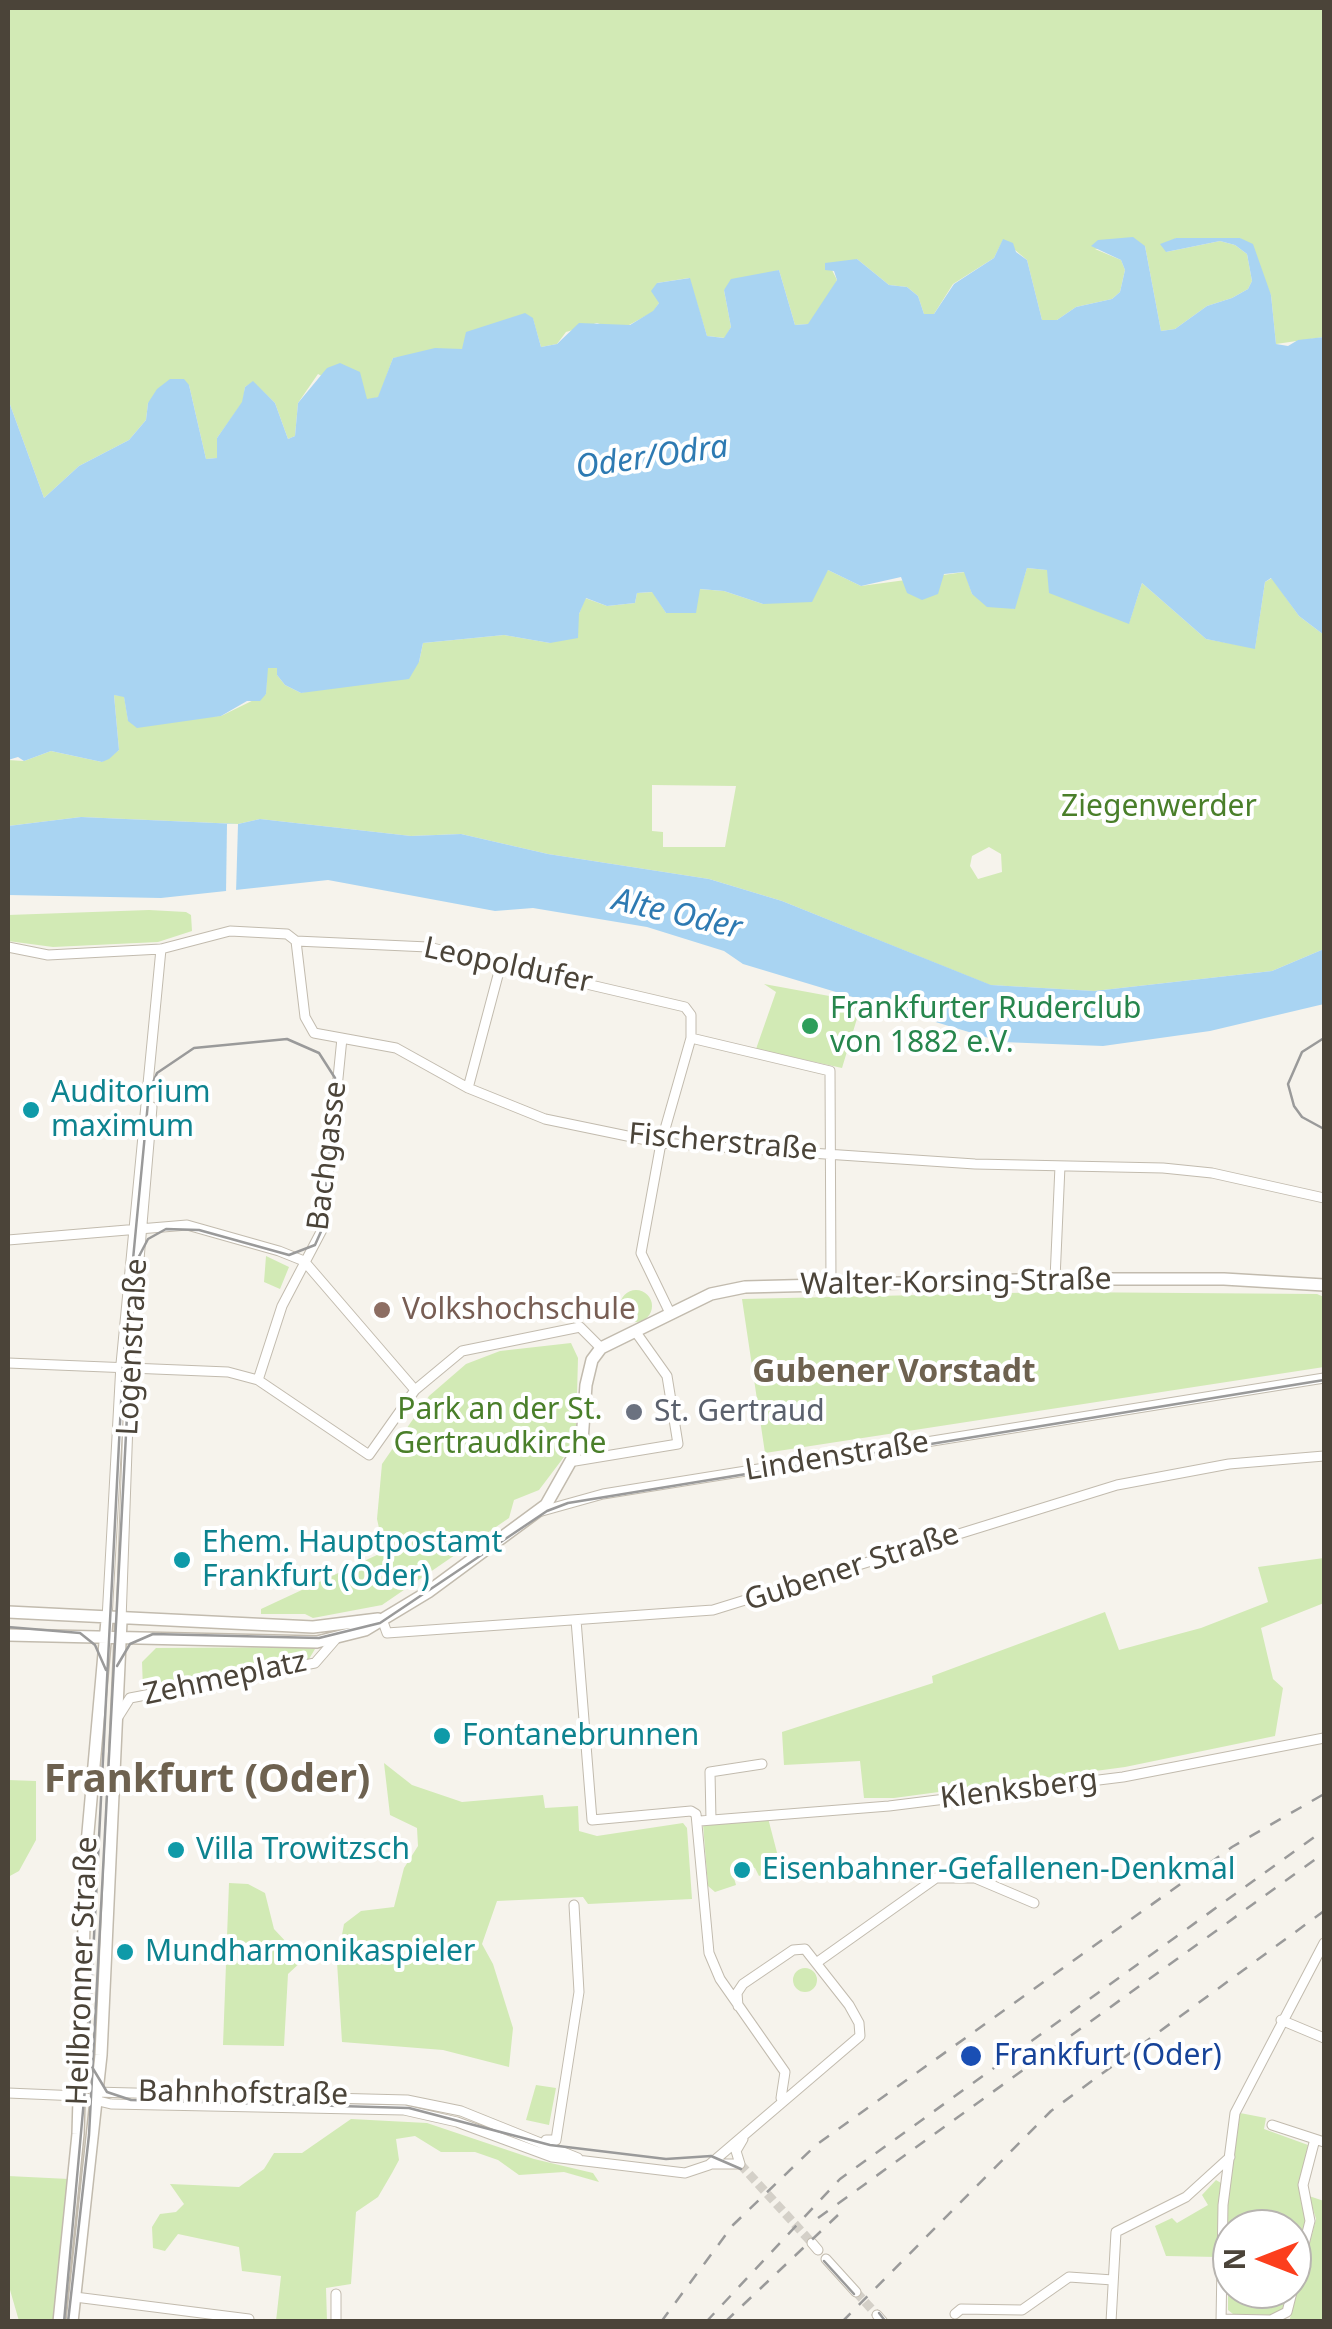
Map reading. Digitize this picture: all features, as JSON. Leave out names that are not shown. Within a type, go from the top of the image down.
[{"type":"street","points":[[8,947],[48,955],[162,949],[230,930],[272,931],[296,940]]},
{"type":"street","name":"Leopoldufer","points":[[296,940],[411,945],[685,1007],[691,1015],[691,1038]]},
{"type":"street","name":"Fischerstraße","points":[[296,940],[304,1017],[314,1033],[396,1048],[468,1088],[545,1119],[661,1144],[1212,1173],[1324,1198]]},
{"type":"street","name":"Logenstraße","points":[[106,1620],[162,949]]},
{"type":"street","points":[[468,1088],[501,964]]},
{"type":"street","name":"Bachgasse","points":[[258,1380],[282,1306],[324,1228],[342,1038]]},
{"type":"street","points":[[670,1313],[641,1252],[661,1144],[691,1038],[830,1072],[831,1286]]},
{"type":"street","points":[[1055,1279],[1060,1166]]},
{"type":"street","points":[[8,1240],[199,1226],[304,1261],[415,1390]]},
{"type":"street","name":"Walter-Korsing-Straße","points":[[601,1348],[711,1294],[737,1288],[1055,1279],[1224,1279],[1324,1285]]},
{"type":"street","points":[[8,1363],[201,1369],[258,1380],[368,1455],[415,1390],[462,1351],[491,1342],[580,1327],[592,1334],[601,1348],[592,1360],[586,1385],[582,1441],[574,1461],[540,1512]]},
{"type":"street","points":[[574,1461],[678,1444],[667,1376],[635,1331]]},
{"type":"street","name":"Logenstraße","points":[[121,1621],[126,1364]]},
{"type":"street","name":"Lindenstraße","points":[[8,1634],[335,1640],[365,1630],[428,1592],[540,1512],[568,1500],[1324,1378]]},
{"type":"street","name":"Gubener Straße","points":[[382,1619],[387,1634],[713,1610],[1118,1485],[1229,1464],[1324,1456]]},
{"type":"street","name":"Lindenstraße","points":[[8,1612],[121,1621],[313,1627],[382,1619]]},
{"type":"street","name":"Heilbronner Straße","points":[[59,2322],[78,2096],[86,1871],[106,1620]]},
{"type":"street","name":"Klenksberg","points":[[576,1620],[592,1820],[692,1811],[706,1821],[889,1806],[1123,1777],[1324,1738]]},
{"type":"street","name":"Heilbronner Straße","points":[[72,2322],[97,2097],[121,1621]]},
{"type":"street","name":"Zehmeplatz","points":[[117,1720],[130,1698],[314,1664],[335,1640]]},
{"type":"street","points":[[762,1764],[710,1772],[706,1821],[708,1953],[738,2006],[785,2072],[789,2090]]},
{"type":"street","points":[[818,1960],[936,1878],[975,1878],[1034,1903]]},
{"type":"street","name":"Bahnhofstraße","points":[[512,2142],[556,2140],[579,1992],[574,1905]]},
{"type":"street","points":[[1272,2126],[1320,2140],[1303,2186],[1310,2221],[1288,2312],[1271,2320],[1221,2320],[1224,2205],[1235,2112],[1324,1943]]},
{"type":"street","points":[[709,2165],[789,2090],[860,2036],[858,2018],[818,1960],[805,1949],[792,1950],[743,1984],[736,1993],[738,2006]]},
{"type":"street","points":[[1281,2020],[1324,2038]]},
{"type":"street","name":"Bahnhofstraße","points":[[8,2093],[404,2110],[457,2122],[552,2157],[669,2173],[740,2164],[736,2150],[746,2132]]},
{"type":"street","name":"Bahnhofstraße","points":[[97,2097],[388,2097],[436,2104],[540,2140],[585,2162]]},
{"type":"street","points":[[1111,2322],[1116,2232],[1186,2197],[1232,2155]]},
{"type":"street","points":[[826,2259],[856,2292]]},
{"type":"street","points":[[955,2314],[961,2308],[1022,2310],[1069,2277],[1113,2280]]},
{"type":"street","points":[[336,2294],[336,2322]]},
{"type":"street","points":[[75,2297],[250,2320]]},
{"type":"green space","points":[[8,8],[1324,8],[1324,337],[1276,344],[1271,295],[1240,238],[1176,238],[1166,252],[1220,241],[1235,245],[1247,254],[1252,281],[1248,289],[1232,298],[1207,306],[1175,329],[1161,331],[1145,246],[1095,249],[1121,260],[1125,270],[1120,292],[1112,299],[1076,307],[1057,320],[1042,320],[1027,260],[1003,240],[994,258],[953,284],[934,314],[924,314],[918,296],[907,287],[889,285],[857,259],[832,270],[837,280],[809,324],[795,325],[779,270],[724,290],[731,327],[725,338],[707,336],[689,278],[657,283],[659,303],[653,312],[629,325],[608,327],[597,323],[566,332],[557,344],[541,347],[533,319],[463,349],[393,358],[379,397],[367,400],[318,374],[298,403],[295,436],[288,439],[275,403],[253,382],[245,387],[243,402],[217,438],[218,458],[206,459],[189,385],[148,403],[146,420],[129,440],[79,466],[44,498],[8,399]]},
{"type":"green space","name":"Ziegenwerder","points":[[1027,568],[1048,570],[1129,623],[1142,583],[1206,639],[1255,648],[1265,582],[1272,578],[1299,616],[1324,635],[1324,949],[1272,971],[1094,991],[990,985],[782,901],[709,879],[548,854],[461,834],[411,836],[260,819],[238,824],[81,817],[8,826],[8,760],[24,761],[51,751],[102,762],[119,750],[114,695],[124,696],[128,720],[221,716],[266,694],[267,668],[278,668],[277,675],[285,685],[301,693],[419,662],[423,643],[504,635],[550,643],[579,614],[585,598],[607,606],[635,603],[637,593],[653,592],[666,613],[695,613],[699,589],[724,591],[763,604],[828,570],[861,586],[965,572],[972,594],[1014,609]],"holes":[[[652,785],[736,786],[725,847],[663,847],[663,832],[652,831]],[[989,847],[1001,854],[1002,872],[978,879],[970,866],[972,856]]]},
{"type":"green space","points":[[186,912],[191,915],[192,931],[158,942],[53,947],[8,941],[8,915]]},
{"type":"green space","name":"Frankfurter Ruderclub von 1882 e.V.","points":[[764,984],[862,1002],[842,1068],[756,1049],[776,992]]},
{"type":"green space","points":[[266,1256],[289,1267],[280,1289],[264,1282]]},
{"type":"green space","points":[[636,1290],[647,1295],[652,1306],[647,1317],[636,1322],[625,1317],[620,1306],[625,1295]]},
{"type":"green space","points":[[1054,1292],[1317,1294],[1324,1297],[1324,1367],[765,1453],[742,1299]]},
{"type":"green space","name":"Park an der St. Gertraudkirche","points":[[571,1343],[578,1358],[576,1432],[567,1453],[539,1490],[514,1500],[509,1518],[382,1605],[313,1618],[305,1614],[261,1614],[261,1609],[377,1555],[383,1546],[377,1519],[382,1464],[429,1396],[466,1364],[500,1351]]},
{"type":"green space","points":[[1324,1558],[1324,1603],[1261,1628],[1273,1679],[1283,1688],[1275,1736],[1125,1767],[894,1798],[864,1798],[860,1761],[784,1765],[782,1732],[933,1683],[932,1676],[1105,1612],[1119,1650],[1201,1628],[1268,1602],[1258,1567]]},
{"type":"green space","points":[[156,1648],[315,1649],[309,1659],[143,1689],[142,1662]]},
{"type":"green space","points":[[384,1763],[412,1785],[462,1802],[543,1795],[545,1808],[578,1806],[579,1831],[597,1836],[683,1823],[687,1828],[692,1899],[588,1904],[583,1897],[497,1901],[482,1944],[493,1964],[513,2028],[509,2067],[443,2050],[342,2042],[337,1962],[344,1924],[361,1911],[394,1907],[404,1868],[418,1846],[417,1828],[390,1815]]},
{"type":"green space","points":[[8,1780],[36,1781],[36,1840],[19,1871],[8,1877]]},
{"type":"green space","points":[[768,1818],[781,1868],[759,1876],[755,1868],[738,1863],[732,1871],[736,1885],[715,1892],[708,1886],[703,1824]]},
{"type":"green space","points":[[229,1883],[248,1884],[265,1893],[274,1929],[303,1960],[288,1974],[284,2046],[223,2045]]},
{"type":"green space","points":[[805,1968],[817,1980],[805,1992],[793,1980]]},
{"type":"green space","points":[[536,2085],[556,2088],[549,2125],[526,2120]]},
{"type":"green space","points":[[1240,2113],[1266,2118],[1264,2129],[1308,2145],[1299,2185],[1304,2209],[1228,2209]]},
{"type":"green space","points":[[351,2119],[427,2123],[534,2159],[593,2173],[599,2182],[564,2172],[519,2175],[498,2160],[475,2152],[441,2152],[415,2136],[396,2139],[399,2160],[392,2173],[378,2197],[356,2212],[351,2284],[326,2288],[327,2321],[276,2321],[281,2276],[242,2271],[239,2247],[178,2234],[165,2251],[153,2248],[152,2227],[160,2214],[176,2212],[184,2204],[170,2184],[239,2187],[264,2169],[274,2153],[302,2153]]},
{"type":"green space","points":[[8,2176],[69,2179],[55,2321],[19,2321],[8,2283]]},
{"type":"green space","points":[[1216,2180],[1221,2183],[1220,2209],[1212,2209],[1212,2257],[1166,2256],[1155,2226],[1172,2218],[1177,2223],[1208,2205],[1202,2195]]},
{"type":"green space","points":[[1309,2196],[1324,2201],[1324,2321],[1289,2322],[1292,2309],[1312,2309],[1312,2234],[1316,2219]]},
{"type":"green space","points":[[1284,2309],[1272,2315],[1233,2314],[1228,2310]]},
{"type":"water","name":"Oder/Odra","points":[[1133,237],[1145,246],[1161,331],[1175,329],[1207,306],[1232,298],[1248,289],[1252,281],[1247,254],[1235,245],[1220,241],[1166,252],[1160,244],[1176,238],[1240,238],[1253,244],[1271,295],[1276,344],[1288,346],[1298,340],[1324,337],[1324,635],[1299,616],[1271,578],[1265,582],[1255,649],[1206,639],[1142,583],[1129,624],[1049,593],[1047,570],[1027,568],[1015,609],[987,607],[972,594],[964,572],[944,574],[938,594],[922,600],[907,593],[901,577],[861,586],[828,570],[812,602],[763,604],[724,591],[700,589],[696,613],[666,613],[652,592],[637,593],[635,603],[607,606],[586,598],[579,614],[578,638],[550,643],[504,635],[423,643],[419,662],[409,679],[301,693],[285,685],[277,668],[268,668],[266,694],[260,701],[247,701],[221,716],[137,728],[128,721],[124,697],[114,695],[119,750],[109,759],[102,762],[51,751],[24,761],[18,757],[8,760],[8,399],[44,498],[79,466],[129,440],[146,420],[148,403],[157,389],[170,379],[184,379],[189,385],[206,459],[217,458],[217,438],[242,402],[245,387],[253,381],[275,403],[288,439],[295,436],[298,403],[327,368],[340,363],[360,372],[367,399],[378,397],[393,358],[435,348],[462,349],[466,332],[525,313],[533,318],[541,347],[557,344],[579,323],[630,325],[659,303],[651,291],[657,283],[690,278],[707,336],[724,338],[731,327],[724,290],[731,279],[779,270],[795,325],[808,324],[837,280],[834,271],[825,270],[825,263],[857,259],[889,285],[907,287],[918,296],[924,314],[934,314],[954,284],[994,258],[1003,239],[1013,243],[1016,252],[1027,260],[1042,320],[1057,320],[1076,307],[1112,299],[1120,292],[1125,270],[1121,260],[1091,246],[1098,240]]},
{"type":"water","name":"Alte Oder","points":[[81,817],[238,824],[260,819],[411,836],[461,834],[548,854],[709,879],[782,901],[991,985],[1094,991],[1272,971],[1324,949],[1324,1004],[1210,1031],[1103,1046],[1002,1042],[743,964],[724,951],[647,927],[533,908],[495,911],[328,880],[161,898],[8,895],[8,826]]},
{"type":"pier","points":[[227,824],[238,824],[236,893],[226,894]]},
{"type":"tunnel","points":[[740,2164],[812,2243]]},
{"type":"tunnel","points":[[856,2292],[877,2315]]},
{"type":"tram line","points":[[1324,1038],[1302,1052],[1288,1084],[1294,1106],[1302,1117],[1324,1129]]},
{"type":"tram line","points":[[64,2322],[88,2055],[123,1364],[149,1092],[157,1073],[194,1048],[287,1039],[319,1053],[335,1078],[323,1227],[315,1245],[289,1255],[199,1230],[166,1229],[148,1239],[135,1264],[89,2135],[68,2322]]},
{"type":"tram line","points":[[117,1666],[130,1644],[153,1634],[319,1638],[380,1623],[547,1511],[568,1503],[1324,1380]]},
{"type":"tram line","points":[[8,1627],[80,1633],[95,1645],[106,1670]]},
{"type":"tram line","points":[[92,2067],[107,2092],[131,2100],[409,2108],[550,2145],[666,2159],[711,2156],[741,2169]]},
{"type":"tram line","points":[[824,2261],[854,2294]]},
{"type":"tram line","points":[[879,2313],[886,2322]]},
{"type":"railway","points":[[661,2322],[733,2225],[816,2145],[1232,1847],[1324,1794]]},
{"type":"railway","points":[[706,2322],[840,2179],[1324,1830]]},
{"type":"railway","points":[[818,2218],[1324,1853]]},
{"type":"railway","points":[[842,2322],[1051,2111],[1324,1911]]},
{"type":"railway","points":[[725,2322],[838,2215]]},
{"type":"place","name":"Frankfurter Ruderclub von 1882 e.V.","points":[[810,1026]]},
{"type":"place","name":"Auditorium maximum","points":[[31,1110]]},
{"type":"place","name":"Volkshochschule","points":[[382,1310]]},
{"type":"place","name":"St. Gertraud","points":[[634,1412]]},
{"type":"place","name":"Ehem. Hauptpostamt Frankfurt (Oder)","points":[[182,1560]]},
{"type":"place","name":"Fontanebrunnen","points":[[442,1736]]},
{"type":"place","name":"Villa Trowitzsch","points":[[176,1850]]},
{"type":"place","name":"Eisenbahner-Gefallenen-Denkmal","points":[[742,1870]]},
{"type":"place","name":"Mundharmonikaspieler","points":[[125,1952]]},
{"type":"place","name":"Frankfurt (Oder)","points":[[971,2056]]},
{"type":"district","name":"Gubener Vorstadt","points":[[894,1373]]},
{"type":"district","name":"Frankfurt (Oder)","points":[[207,1781]]}]
